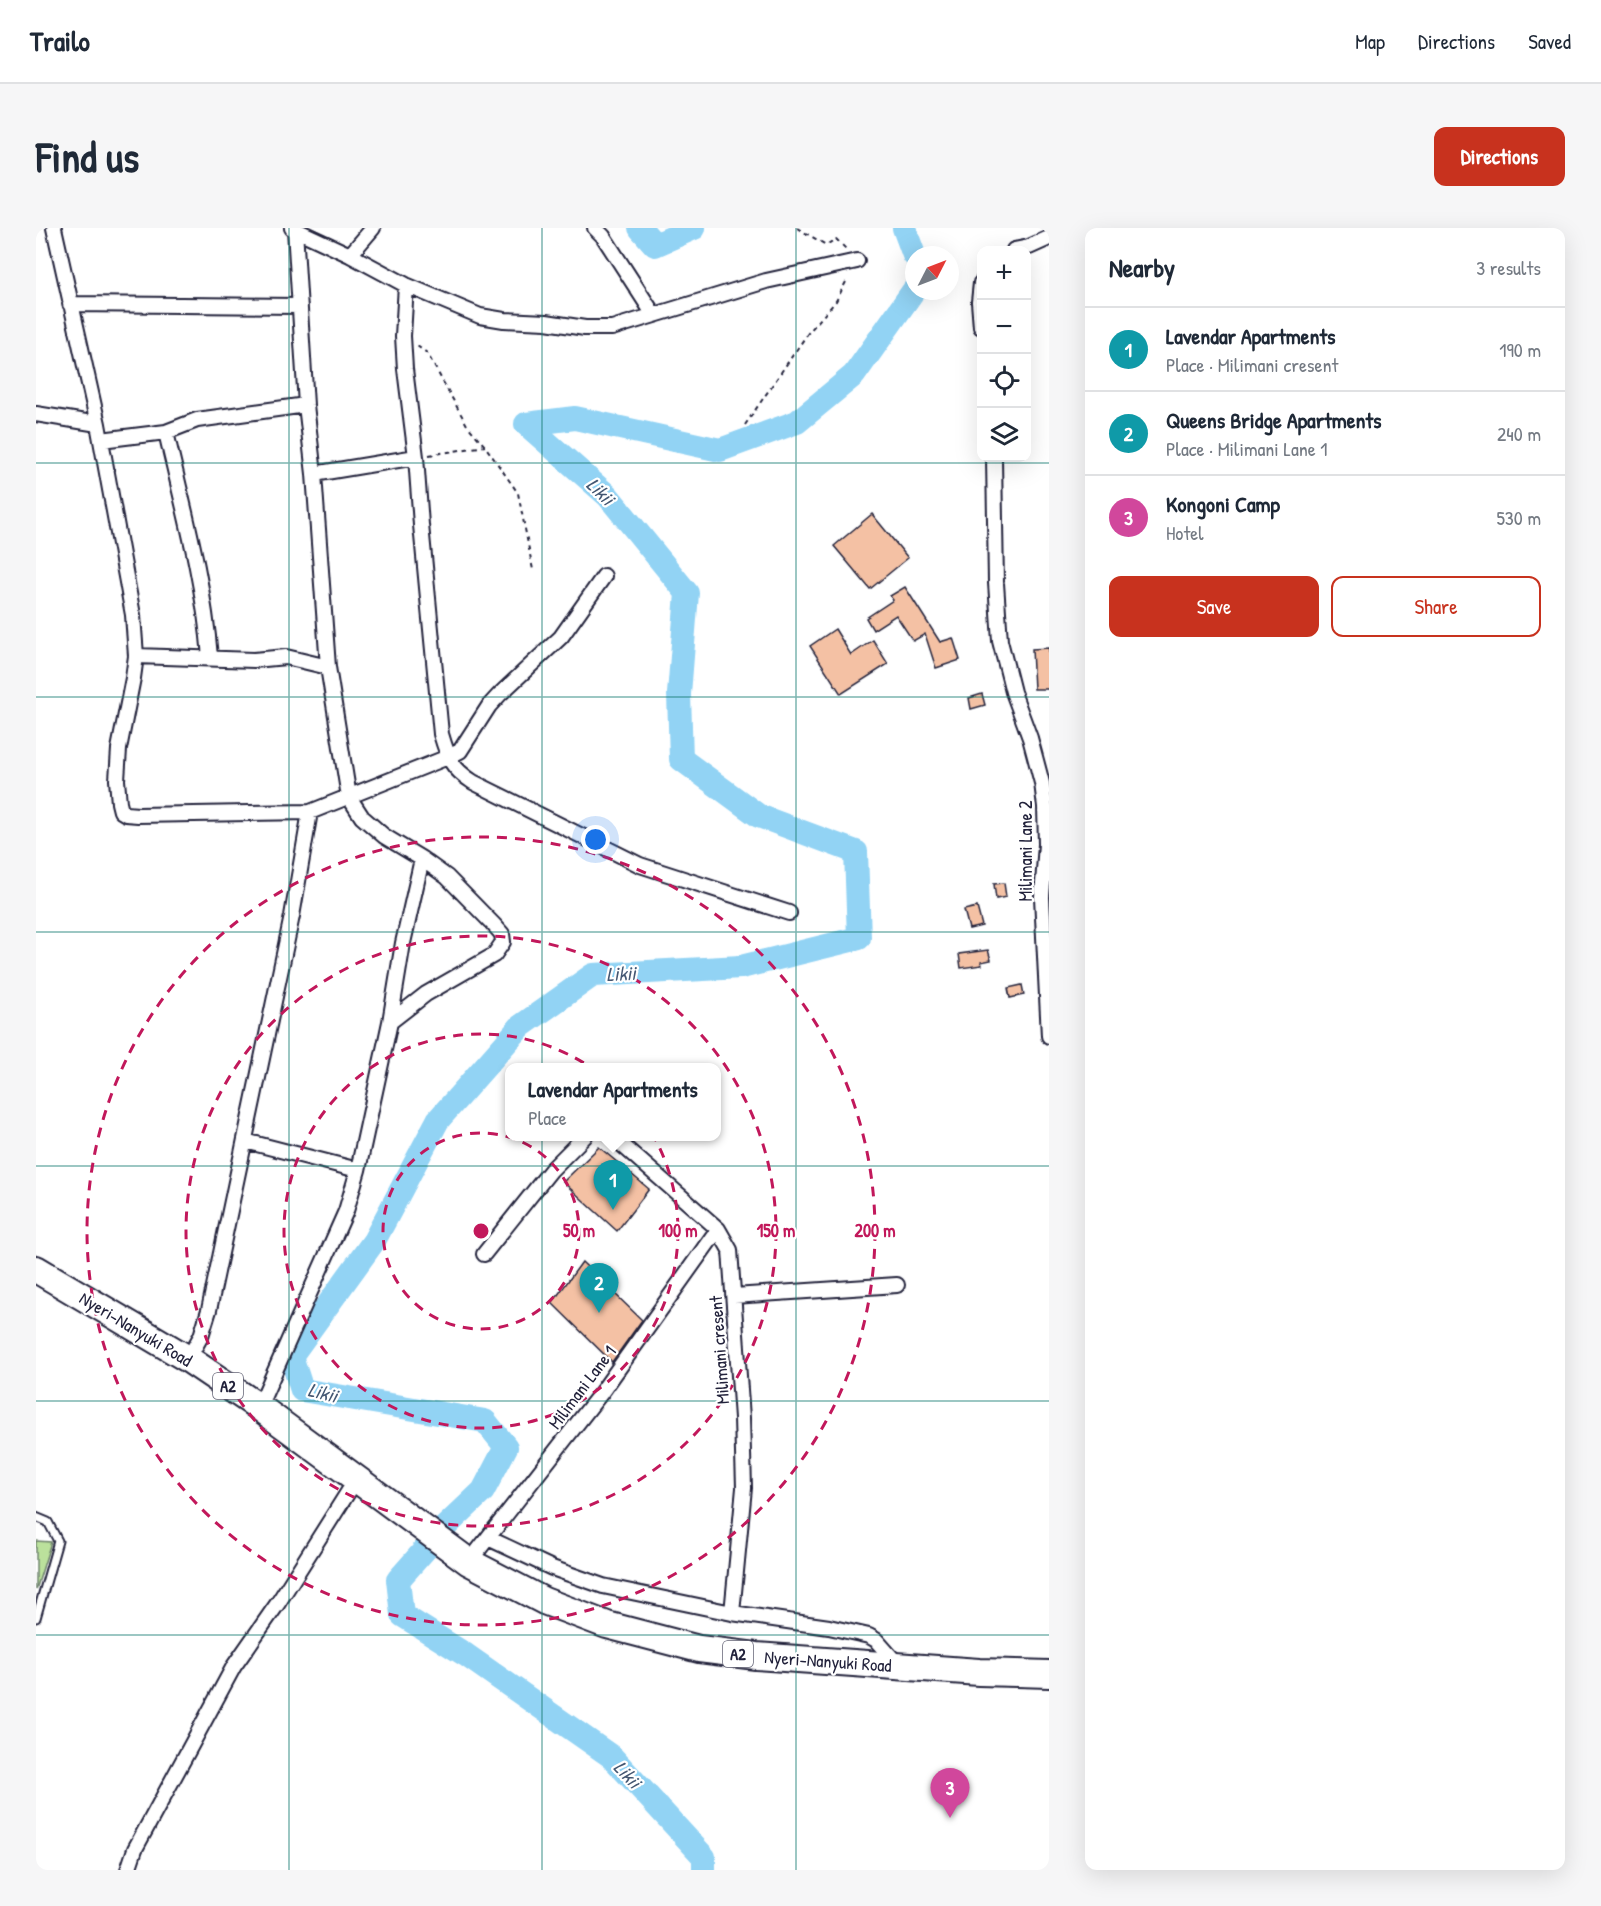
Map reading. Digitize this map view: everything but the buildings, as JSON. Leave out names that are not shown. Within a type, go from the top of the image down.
[{"type":"highway","name":"Nyeri-Nanyuki Road","points":[[36,1269],[188,1359],[259,1407],[459,1554],[544,1601],[607,1625],[699,1649],[756,1656],[979,1672],[1049,1674]]},
{"type":"street","points":[[54,228],[98,424],[133,615],[136,656],[119,749],[117,780],[121,811],[138,815],[310,812],[448,757],[460,751],[489,706],[500,694],[561,637],[604,576]]},
{"type":"street","points":[[350,255],[373,228]]},
{"type":"street","points":[[596,228],[654,315]]},
{"type":"street","points":[[390,1023],[426,994],[494,955],[503,942],[502,934],[447,877],[384,836],[362,817],[349,797],[328,667],[293,229],[350,255],[406,285],[480,316],[585,328],[612,327],[766,281],[857,261]]},
{"type":"street","points":[[1031,246],[1049,238]]},
{"type":"street","points":[[406,285],[403,336],[405,369],[416,457],[441,734],[448,757],[459,773],[473,782],[640,865],[789,913]]},
{"type":"street","points":[[70,304],[300,306]]},
{"type":"street","points":[[101,440],[166,432],[197,420],[306,405]]},
{"type":"street","points":[[36,414],[98,424]]},
{"type":"street","points":[[166,432],[200,581],[210,657]]},
{"type":"street","points":[[314,474],[416,457]]},
{"type":"street","name":"Milimani Lane 2","points":[[994,462],[996,583],[1000,641],[1013,692],[1046,780],[1046,844],[1042,908],[1049,1036]]},
{"type":"street","points":[[136,656],[255,660],[286,657],[328,667]]},
{"type":"street","points":[[188,1359],[206,1324],[292,916],[310,812]]},
{"type":"street","points":[[259,1407],[333,1245],[346,1211],[358,1170],[390,1023],[422,859]]},
{"type":"street","points":[[245,1141],[358,1170]]},
{"type":"street","points":[[484,1254],[551,1170],[581,1141]]},
{"type":"street","name":"Milimani cresent","points":[[617,1141],[718,1229],[730,1250],[742,1418],[744,1488],[732,1613]]},
{"type":"street","name":"Milimani Lane 1","points":[[459,1554],[488,1538],[601,1393],[718,1229]]},
{"type":"street","points":[[734,1296],[897,1285]]},
{"type":"street","points":[[128,1870],[135,1849],[149,1822],[234,1666],[278,1603],[357,1478]]},
{"type":"street","points":[[488,1538],[552,1568],[603,1586],[732,1613],[829,1627],[869,1636],[876,1640],[899,1666]]},
{"type":"lane","points":[[36,1517],[48,1522],[58,1541],[36,1618]]},
{"type":"path","points":[[745,425],[808,333],[836,301],[857,261],[836,238],[826,245],[797,228]]},
{"type":"path","points":[[403,336],[427,353],[467,425],[518,493],[533,570]]},
{"type":"path","points":[[416,457],[485,446]]},
{"type":"green space","points":[[36,1541],[51,1542],[36,1590]]},
{"type":"waterway","name":"Likii","points":[[640,228],[655,245],[694,228]]},
{"type":"waterway","name":"Likii","points":[[904,228],[911,246]]},
{"type":"waterway","name":"Likii","points":[[704,1870],[704,1857],[612,1757],[466,1655],[402,1615],[398,1580],[444,1528],[483,1491],[506,1447],[485,1421],[302,1390],[291,1356],[374,1241],[438,1120],[521,1026],[593,975],[741,967],[859,938],[856,852],[759,816],[681,759],[679,694],[687,593],[608,496],[526,424],[575,418],[720,450],[797,422],[854,375],[907,300]]},
{"type":"place","name":"Lavendar Apartments","points":[[613,1210]]},
{"type":"place","name":"Queens Bridge Apartments","points":[[599,1313]]},
{"type":"place","name":"Kongoni Camp","points":[[950,1818]]}]
